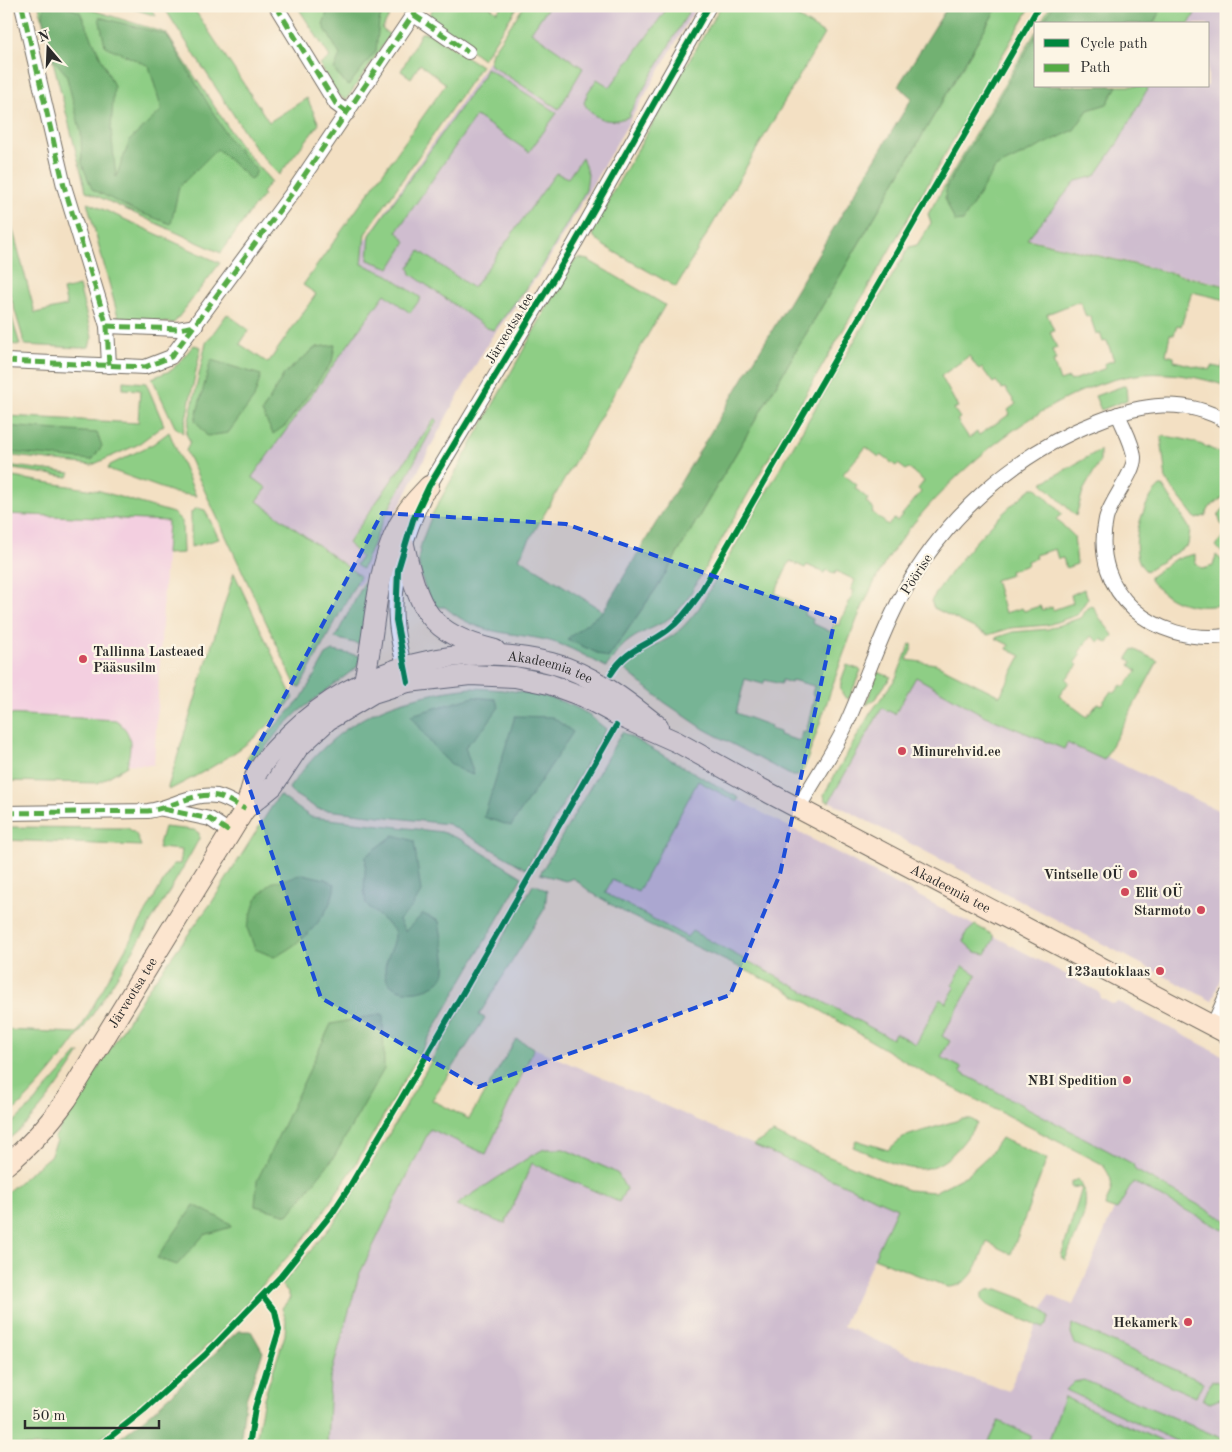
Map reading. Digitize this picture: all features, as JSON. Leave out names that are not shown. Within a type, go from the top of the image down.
[{"type":"main road","points":[[364,681],[382,570],[390,546],[406,512],[429,486]]},
{"type":"main road","points":[[404,545],[415,590],[421,604],[435,622],[458,639],[516,655]]},
{"type":"main road","name":"Akadeemia tee","points":[[406,674],[434,660],[516,655],[553,663],[592,680],[635,707],[677,742]]},
{"type":"main road","name":"Akadeemia tee","points":[[406,674],[515,677],[549,684],[584,696],[621,717],[677,742],[798,809],[1219,1029]]},
{"type":"main road","name":"Järveotsa tee","points":[[6,1165],[26,1149],[48,1126],[67,1099],[231,833],[245,809],[256,776],[278,746],[314,712],[364,681],[406,674]]},
{"type":"main road","name":"Järveotsa tee","points":[[245,809],[273,786],[298,748],[328,720],[406,674]]},
{"type":"street","points":[[22,6],[64,186],[107,326],[109,366]]},
{"type":"street","points":[[276,6],[336,104],[348,113]]},
{"type":"street","name":"Järveotsa tee","points":[[406,674],[396,620],[398,570],[412,520],[429,486],[575,243],[709,6]]},
{"type":"street","points":[[6,362],[145,367],[171,358],[196,326],[348,113],[417,11],[468,52]]},
{"type":"street","points":[[107,326],[178,329],[196,326]]},
{"type":"street","name":"Pöörise","points":[[798,809],[845,729],[901,596],[940,538],[966,509],[1023,461],[1080,428],[1118,414],[1150,405],[1177,405],[1204,412],[1226,421]]},
{"type":"street","points":[[1118,414],[1134,458],[1131,470],[1112,501],[1106,520],[1106,559],[1113,580],[1126,601],[1140,616],[1159,627],[1195,637],[1226,636]]},
{"type":"street","points":[[163,809],[196,795],[218,796],[245,809]]},
{"type":"street","points":[[6,813],[163,809],[210,819],[231,833]]},
{"type":"street","points":[[1219,1029],[1226,996]]},
{"type":"highlighted area","points":[[382,513],[566,524],[835,619],[780,874],[730,995],[478,1087],[321,998],[244,772]]},
{"type":"shaded area","points":[[527,6],[697,6],[543,269],[491,338],[448,414],[395,515],[372,567],[359,586],[209,474],[223,447]]},
{"type":"shaded area","points":[[1097,6],[1226,6],[1226,285],[1026,238],[1051,88],[1210,88],[1210,22],[1088,22]]},
{"type":"shaded area","name":"Tallinna Lasteaed Pääsusilm","points":[[6,514],[168,521],[154,765],[6,760]]},
{"type":"shaded area","points":[[906,661],[1226,814],[1226,964],[1212,1001],[827,800]]},
{"type":"shaded area","points":[[674,766],[1099,992],[1101,998],[1112,1004],[1119,1002],[1226,1057],[1226,1446],[326,1446],[330,1379],[359,1275],[430,1129],[486,1153],[534,1048],[897,1208],[843,1326],[939,1368],[1009,1391],[1049,1295],[1073,1305],[1129,1174],[605,893]]},
{"type":"green space","points":[[39,6],[79,6],[166,33],[241,147],[271,181],[262,193],[264,195],[221,253],[86,191]]},
{"type":"green space","points":[[44,6],[64,6],[80,12],[114,86],[111,130],[116,177],[130,140],[162,110],[149,66],[105,46],[99,17],[167,35],[229,139],[257,171],[251,180],[217,149],[179,187],[171,224],[135,211],[92,189],[82,164],[81,133],[66,74],[54,60],[43,16]]},
{"type":"green space","points":[[125,6],[149,6],[156,16]]},
{"type":"green space","points":[[163,6],[192,6],[269,122],[307,98],[319,124],[279,175],[255,148]]},
{"type":"green space","points":[[297,6],[395,6],[382,29],[390,35],[346,100],[337,94],[320,65],[330,57]]},
{"type":"green space","points":[[329,6],[384,6],[379,22],[376,51],[348,86],[334,70],[340,55],[323,25]]},
{"type":"green space","points":[[434,6],[489,6],[497,12],[501,6],[518,6],[483,59],[428,18]]},
{"type":"green space","points":[[524,6],[549,6],[531,32],[583,68],[559,109],[489,64],[492,52]]},
{"type":"green space","points":[[662,6],[692,6],[629,114],[631,116],[617,120],[598,118],[584,103],[588,92],[597,79],[610,87],[666,10]]},
{"type":"green space","points":[[721,6],[781,6],[824,34],[676,287],[604,246],[594,237],[592,228]]},
{"type":"green space","points":[[948,6],[998,6],[660,583],[608,658],[567,639],[603,611],[912,98],[898,86]]},
{"type":"green space","points":[[998,6],[1031,6],[686,601],[678,610],[664,622],[626,643],[606,667],[579,652],[557,643],[482,628],[457,616],[445,607],[433,607],[422,580],[419,560],[422,541],[433,513],[571,264],[578,258],[588,260],[665,305],[519,558],[603,611],[568,639],[608,658],[660,583]]},
{"type":"green space","points":[[1050,6],[1199,6],[1190,22],[1041,22]]},
{"type":"green space","points":[[1053,6],[1163,6],[1154,22],[1043,22]]},
{"type":"green space","points":[[421,33],[429,33],[481,66],[365,234],[362,264],[388,275],[421,298],[410,313],[385,294],[252,477],[267,488],[257,501],[360,576],[300,687],[296,686],[186,451],[190,441],[186,434],[206,343],[227,314],[249,330],[240,344],[268,363],[316,294],[303,285],[446,84],[420,64],[411,78],[401,71]]},
{"type":"green space","points":[[1034,34],[1034,88],[1148,88],[1119,141],[1095,176],[1076,181],[1027,239],[1226,286],[1226,300],[1192,292],[1181,326],[1177,325],[1174,335],[1170,334],[1166,355],[1174,357],[1174,361],[1210,370],[1212,366],[1222,368],[1226,350],[1226,386],[1196,378],[1165,374],[1144,374],[1107,382],[1069,397],[1031,419],[994,445],[959,475],[928,506],[881,570],[848,643],[803,771],[798,776],[792,776],[704,729],[664,702],[624,669],[633,659],[677,632],[699,608],[909,247],[917,245],[931,223],[928,214]],"holes":[[[1080,301],[1086,317],[1090,316],[1096,334],[1100,333],[1103,342],[1107,341],[1114,360],[1104,364],[1106,368],[1071,381],[1069,378],[1060,381],[1053,361],[1056,360],[1052,350],[1057,348],[1050,332],[1054,331],[1047,314]],[[969,356],[979,370],[982,368],[993,383],[996,381],[1002,389],[1005,388],[1016,404],[1008,410],[1010,414],[979,435],[977,432],[969,438],[957,420],[960,418],[954,409],[958,407],[941,376]],[[866,447],[896,466],[898,464],[906,470],[908,468],[924,481],[918,489],[921,492],[897,521],[894,519],[888,525],[872,512],[874,509],[866,502],[868,499],[855,488],[857,485],[843,474]],[[790,561],[805,568],[807,565],[824,573],[826,570],[835,574],[836,571],[855,580],[851,589],[854,591],[839,625],[835,624],[831,632],[812,623],[813,619],[804,615],[805,611],[790,604],[791,601],[775,593]],[[745,679],[763,684],[765,680],[781,684],[782,680],[791,683],[792,680],[814,686],[812,694],[815,695],[806,732],[802,732],[800,741],[779,735],[780,732],[770,729],[771,726],[736,713]]]},
{"type":"green space","points":[[1034,38],[1034,88],[1116,88],[1107,104],[1088,110],[1074,130],[995,168],[963,221],[955,222],[945,198],[947,186]]},
{"type":"green space","points":[[486,68],[557,113],[529,152],[476,116],[397,231],[406,242],[390,268],[368,260],[370,235],[483,76]]},
{"type":"green space","points":[[582,158],[588,174],[586,190],[542,267],[494,330],[487,328],[411,274],[409,267],[420,251],[473,288],[556,173],[568,178]]},
{"type":"green space","points":[[87,202],[220,263],[174,323],[119,320]]},
{"type":"green space","points":[[6,204],[35,313],[67,306],[63,290],[79,286],[92,337],[89,347],[25,345],[6,280]]},
{"type":"green space","points":[[6,298],[20,345],[6,344]]},
{"type":"green space","points":[[194,345],[201,347],[183,433],[175,427],[152,378],[172,370]]},
{"type":"green space","points":[[335,345],[332,362],[286,425],[273,434],[262,412],[284,374],[316,347]]},
{"type":"green space","points":[[211,360],[261,375],[254,398],[228,433],[207,436],[195,420]]},
{"type":"green space","points":[[123,381],[146,383],[164,425],[137,445],[92,465],[6,455],[6,416],[138,423],[140,390],[123,389]]},
{"type":"green space","points":[[1126,385],[1127,400],[1101,410],[1095,396]]},
{"type":"green space","points":[[435,418],[437,420],[386,514],[362,569],[356,565],[361,557],[348,543]]},
{"type":"green space","points":[[6,426],[97,433],[102,446],[92,460],[6,452]]},
{"type":"green space","points":[[169,432],[196,496],[175,493],[108,469],[110,465],[153,444]]},
{"type":"green space","points":[[1161,436],[1195,442],[1226,457],[1226,495],[1210,507],[1205,516],[1196,519],[1166,480]]},
{"type":"green space","points":[[1100,450],[1100,461],[1083,491],[1076,516],[1042,483]]},
{"type":"green space","points":[[6,465],[70,473],[68,477],[6,468]]},
{"type":"green space","points":[[6,476],[100,491],[173,513],[182,521],[183,553],[166,554],[168,521],[6,514]]},
{"type":"green space","points":[[1160,486],[1163,486],[1190,529],[1188,545],[1146,571],[1140,563],[1137,553],[1138,528],[1147,503]]},
{"type":"green space","points":[[1032,488],[1037,488],[1062,514],[1056,519],[1074,536],[1077,564],[1066,568],[1063,558],[1058,559],[1055,549],[1035,555],[1036,558],[1027,561],[1028,565],[1010,571],[1011,575],[995,580],[1005,613],[1022,608],[1024,611],[1040,606],[1042,610],[1052,607],[1053,610],[1073,603],[1071,595],[1084,589],[1088,598],[1077,615],[1048,625],[1011,628],[988,635],[934,608],[931,601],[964,555],[1003,513]]},
{"type":"green space","points":[[1226,506],[1226,527],[1221,524],[1218,515]]},
{"type":"green space","points":[[197,508],[205,510],[219,539],[191,547],[191,512]]},
{"type":"green space","points":[[1226,532],[1226,540],[1224,535],[1226,557],[1216,546]]},
{"type":"green space","points":[[1195,554],[1195,563],[1203,569],[1213,566],[1216,555],[1226,564],[1226,604],[1194,606],[1184,604],[1166,595],[1150,580],[1150,577],[1175,559]]},
{"type":"green space","points":[[234,573],[293,698],[266,728],[237,751],[169,790],[168,787]]},
{"type":"green space","points":[[364,583],[369,584],[362,645],[335,638]]},
{"type":"green space","points":[[1093,606],[1113,635],[1108,643],[1102,639],[1099,642],[1091,636],[1079,652],[1081,654],[1075,662],[1078,665],[1066,679],[1069,682],[1059,696],[1087,717],[1098,703],[1101,705],[1111,691],[1115,693],[1121,685],[1124,687],[1137,671],[1130,665],[1132,662],[1127,658],[1133,649],[1158,661],[1104,760],[1067,743],[1064,749],[985,716],[916,677],[895,714],[882,708],[829,802],[825,800],[824,794],[871,712],[896,678],[910,644],[913,645],[907,660],[936,664],[1000,696],[1021,656],[1007,649],[1009,645],[995,638],[1013,632],[1048,629],[1080,618],[1089,607]]},
{"type":"green space","points":[[333,651],[361,656],[357,667],[298,712],[277,733],[252,765],[248,763],[247,758],[250,753],[301,699],[326,655]]},
{"type":"green space","points":[[847,665],[861,670],[849,699],[844,696],[841,689]]},
{"type":"green space","points":[[877,672],[891,677],[874,700],[866,705]]},
{"type":"green space","points":[[471,688],[513,691],[555,699],[581,710],[606,729],[526,869],[448,824],[318,809],[292,793],[289,788],[308,764],[327,745],[347,729],[368,716],[414,698]]},
{"type":"green space","points":[[474,697],[495,699],[499,707],[484,728],[465,747],[474,775],[464,772],[446,759],[430,742],[411,715]]},
{"type":"green space","points":[[6,714],[116,720],[126,730],[130,740],[127,766],[98,783],[6,781]]},
{"type":"green space","points":[[515,716],[552,717],[573,732],[511,826],[484,817]]},
{"type":"green space","points":[[622,732],[739,798],[737,802],[698,781],[638,892],[612,880],[605,893],[687,937],[692,931],[892,1039],[895,1033],[916,1044],[940,999],[946,1003],[955,988],[952,985],[963,966],[977,975],[942,1036],[950,1041],[941,1057],[962,1068],[960,1072],[1133,1164],[1135,1170],[1226,1220],[1226,1228],[1223,1230],[1133,1182],[1117,1210],[1105,1206],[1110,1194],[1111,1180],[1102,1164],[928,1075],[783,988],[629,915],[592,893],[573,878],[566,881],[540,874]]},
{"type":"green space","points":[[279,795],[311,817],[442,832],[462,840],[522,877],[354,1167],[312,1229],[223,1330],[167,1384],[89,1446],[6,1446],[6,1193],[50,1156],[57,1141],[54,1138],[148,989],[212,902]]},
{"type":"green space","points":[[6,827],[128,828],[136,834],[141,846],[6,840]]},
{"type":"green space","points":[[164,827],[194,830],[199,833],[199,839],[118,975],[80,1033],[54,1068],[6,1118],[6,1030],[78,1033],[173,864],[180,864],[182,850],[158,848]]},
{"type":"green space","points":[[394,835],[414,841],[421,892],[412,907],[399,920],[405,931],[423,914],[439,921],[445,953],[445,971],[442,979],[425,989],[414,991],[403,991],[387,981],[385,966],[394,942],[395,931],[366,904],[364,890],[366,856]]},
{"type":"green space","points":[[303,874],[325,879],[335,884],[333,896],[322,917],[305,936],[274,957],[255,949],[247,928],[256,899],[271,883]]},
{"type":"green space","points":[[533,885],[537,885],[547,891],[545,908],[479,1015],[485,1018],[432,1100],[469,1119],[516,1039],[534,1048],[486,1154],[430,1129],[359,1275],[330,1379],[327,1446],[255,1446],[264,1398],[285,1335],[286,1320],[282,1308],[290,1298],[282,1285],[336,1220],[363,1179]]},
{"type":"green space","points":[[975,925],[993,935],[994,939],[986,954],[975,952],[964,942],[965,934]]},
{"type":"green space","points":[[383,1014],[384,1069],[334,1157],[288,1215],[255,1206],[257,1181],[331,1024]]},
{"type":"green space","points":[[80,1053],[64,1077],[38,1111],[6,1141],[6,1129],[29,1108]]},
{"type":"green space","points":[[962,1119],[971,1119],[977,1123],[949,1157],[936,1166],[922,1169],[908,1168],[853,1147],[856,1140],[888,1150],[903,1137]]},
{"type":"green space","points":[[773,1133],[908,1190],[934,1192],[967,1175],[989,1155],[1001,1138],[1047,1159],[1011,1254],[987,1242],[978,1264],[969,1277],[957,1286],[948,1287],[874,1258],[897,1208],[753,1145]]},
{"type":"green space","points":[[544,1149],[564,1149],[618,1174],[626,1189],[619,1202],[532,1163],[505,1224],[456,1205],[531,1156]]},
{"type":"green space","points":[[1078,1179],[1083,1188],[1085,1209],[1079,1230],[1065,1260],[1061,1257],[1082,1188],[1071,1187],[1071,1182]]},
{"type":"green space","points":[[194,1205],[231,1224],[231,1227],[204,1235],[177,1265],[157,1258]]},
{"type":"green space","points":[[998,1289],[1039,1307],[1049,1317],[1047,1325],[1043,1328],[987,1305],[982,1300],[982,1294],[987,1290]]},
{"type":"green space","points":[[1072,1324],[1203,1382],[1196,1397],[1075,1344],[1071,1333]]},
{"type":"green space","points":[[238,1331],[251,1331],[263,1352],[245,1402],[240,1446],[108,1446],[159,1406]]},
{"type":"green space","points":[[1084,1380],[1226,1440],[1226,1446],[1187,1446],[1066,1390],[1074,1382]]},
{"type":"green space","points":[[1212,1380],[1226,1385],[1226,1392],[1220,1399],[1210,1403],[1203,1400]]},
{"type":"green space","points":[[1064,1397],[1172,1446],[1053,1446],[1048,1443]]},
{"type":"green space","points":[[999,1421],[1031,1436],[1026,1446],[987,1446]]},
{"type":"marked path","points":[[22,6],[64,186],[107,326],[109,366]]},
{"type":"marked path","points":[[276,6],[336,104],[348,113]]},
{"type":"marked path","points":[[6,361],[145,367],[171,357],[293,192],[419,6]]},
{"type":"marked path","points":[[414,15],[468,52]]},
{"type":"marked path","points":[[107,326],[178,329],[196,326]]},
{"type":"marked path","points":[[6,813],[148,811],[208,795],[228,800],[245,809]]},
{"type":"marked path","points":[[163,809],[210,819],[231,833]]},
{"type":"cycle path","points":[[408,682],[396,620],[398,570],[413,520],[429,486],[575,243],[709,6]]},
{"type":"cycle path","points":[[611,674],[617,665],[630,653],[660,636],[673,626],[699,595],[1039,6]]},
{"type":"cycle path","points":[[99,1446],[144,1410],[205,1355],[281,1276],[333,1212],[434,1043],[616,726]]},
{"type":"cycle path","points":[[249,1446],[255,1408],[279,1330],[275,1311],[263,1296]]},
{"type":"place","name":"Tallinna Lasteaed Pääsusilm","points":[[83,659]]},
{"type":"place","name":"Minurehvid.ee","points":[[902,751]]},
{"type":"place","name":"Vintselle OÜ","points":[[1133,874]]},
{"type":"place","name":"Elit OÜ","points":[[1125,892]]},
{"type":"place","name":"Starmoto","points":[[1201,910]]},
{"type":"place","name":"123autoklaas","points":[[1160,971]]},
{"type":"place","name":"NBI Spedition","points":[[1127,1080]]},
{"type":"place","name":"Hekamerk","points":[[1188,1322]]}]
